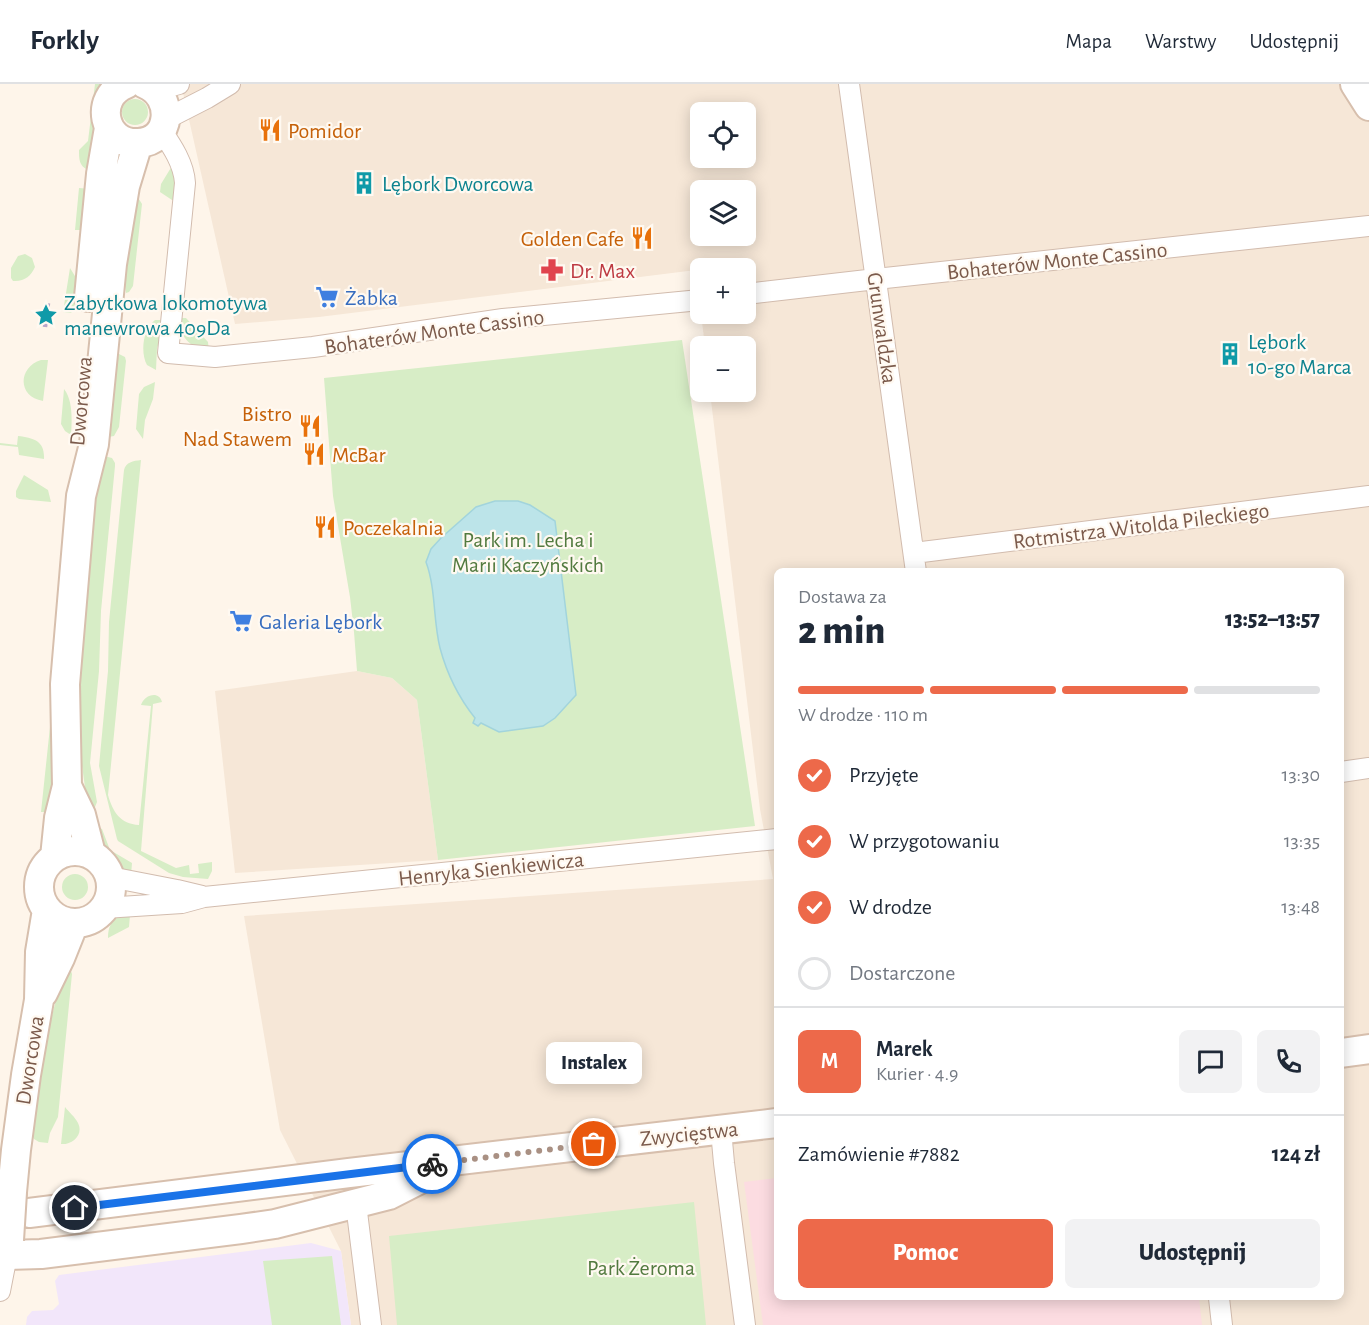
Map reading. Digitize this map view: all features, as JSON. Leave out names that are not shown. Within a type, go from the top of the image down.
[{"type":"street","points":[[155,131],[166,108],[163,98],[143,85],[113,92],[105,109],[106,119],[109,128],[117,137],[127,142],[155,131],[230,84]]},
{"type":"street","name":"Grunwaldzka","points":[[849,84],[915,562]]},
{"type":"street","points":[[1355,84],[1369,106]]},
{"type":"street","name":"Dworcowa","points":[[81,496],[75,471],[76,442],[100,183],[109,128]]},
{"type":"street","name":"Bohaterów Monte Cassino","points":[[155,131],[170,144],[180,164],[185,183],[168,353],[214,357],[313,347],[503,319],[690,301]]},
{"type":"street","name":"Dworcowa","points":[[55,857],[59,818],[67,786],[65,684],[81,496],[94,444],[112,264],[125,186],[155,131]]},
{"type":"street","name":"Bohaterów Monte Cassino","points":[[756,293],[1369,226]]},
{"type":"street","name":"Rotmistrza Witolda Pileckiego","points":[[915,562],[1369,496]]},
{"type":"street","points":[[1344,771],[1369,768]]},
{"type":"street","name":"Dworcowa","points":[[67,786],[81,815],[91,854]]},
{"type":"street","name":"Henryka Sienkiewicza","points":[[104,908],[182,903],[204,897],[774,839]]},
{"type":"street","points":[[72,851],[91,854],[101,861],[110,877],[109,896],[104,908],[89,920],[74,922],[57,917],[47,910],[39,888],[46,865],[63,853],[72,851]]},
{"type":"street","name":"Henryka Sienkiewicza","points":[[110,877],[204,897]]},
{"type":"street","name":"Dworcowa","points":[[8,1247],[20,1203],[15,1150],[39,1000],[40,952],[47,910]]},
{"type":"street","name":"Dworcowa","points":[[39,1000],[60,958],[74,922]]},
{"type":"street","points":[[1344,1053],[1369,1049]]},
{"type":"street","name":"Zwycięstwa","points":[[20,1203],[456,1161],[774,1123]]},
{"type":"street","points":[[721,1130],[745,1325]]},
{"type":"street","points":[[0,1291],[8,1247],[41,1254],[275,1224],[389,1195],[456,1161]]},
{"type":"street","points":[[356,1204],[371,1325]]},
{"type":"street","points":[[1219,1300],[1222,1325]]},
{"type":"shaded area","points":[[181,84],[1369,84],[1369,1325],[351,1325],[341,1251],[280,1130],[244,916],[773,879],[760,809],[711,402],[756,402],[756,336],[704,336],[702,324],[756,324],[756,258],[690,258],[690,271],[319,317],[235,324]]},
{"type":"shaded area","points":[[357,671],[392,678],[417,700],[438,860],[235,873],[215,691]]},
{"type":"shaded area","points":[[774,1178],[774,1300],[1199,1300],[1202,1325],[763,1325],[744,1182]]},
{"type":"shaded area","points":[[311,1243],[341,1251],[351,1325],[26,1325],[27,1317],[32,1311],[53,1310],[59,1304],[55,1281],[59,1275]]},
{"type":"green space","points":[[95,84],[102,84],[94,100],[93,149],[88,170],[81,164],[79,150],[88,141]]},
{"type":"green space","points":[[135,99],[144,103],[148,112],[144,121],[135,125],[126,121],[122,112],[126,103]]},
{"type":"green space","points":[[172,166],[175,182],[174,200],[160,192],[161,184]]},
{"type":"green space","points":[[79,188],[91,189],[86,230],[75,230]]},
{"type":"green space","points":[[137,196],[142,204],[133,286],[126,293],[121,253]]},
{"type":"green space","points":[[25,254],[32,258],[35,267],[27,278],[13,281],[11,268],[18,256]]},
{"type":"green space","points":[[70,268],[78,281],[79,303],[71,313],[63,312]]},
{"type":"green space","points":[[180,318],[186,318],[208,342],[209,353],[187,341],[180,325]]},
{"type":"green space","points":[[155,320],[164,320],[157,348],[156,370],[147,365],[143,347],[145,335]]},
{"type":"green space","name":"Park im. Lecha i Marii Kaczyńskich","points":[[682,340],[755,826],[438,860],[417,700],[392,678],[357,671],[350,597],[333,496],[324,378]]},
{"type":"green space","points":[[119,354],[125,357],[126,361],[119,427],[114,436],[108,437],[103,424]]},
{"type":"green space","points":[[41,360],[48,360],[43,401],[28,394],[24,382],[28,369]]},
{"type":"green space","points":[[155,382],[153,399],[145,420],[143,439],[136,429],[139,394],[144,387]]},
{"type":"green space","points":[[64,389],[72,417],[71,435],[61,424]]},
{"type":"green space","points":[[18,436],[29,438],[40,444],[43,448],[44,459],[19,455],[18,447],[0,445],[0,443],[17,445]]},
{"type":"green space","points":[[100,455],[112,458],[115,466],[90,763],[97,802],[95,807],[88,809],[79,744],[79,669]]},
{"type":"green space","points":[[141,460],[108,795],[112,807],[122,820],[139,825],[151,706],[141,705],[148,696],[158,696],[162,702],[153,704],[141,851],[176,868],[189,865],[190,874],[199,873],[198,864],[212,862],[212,871],[208,879],[183,877],[169,873],[118,841],[99,766],[108,671],[109,622],[124,470],[133,461]]},
{"type":"green space","points":[[24,475],[48,490],[51,502],[16,497],[16,491]]},
{"type":"green space","points":[[50,727],[53,734],[54,812],[41,812]]},
{"type":"green space","points":[[91,828],[102,829],[110,850],[132,863],[131,876],[109,862]]},
{"type":"green space","points":[[75,874],[84,878],[88,887],[84,896],[75,900],[66,896],[62,887],[66,878]]},
{"type":"green space","points":[[122,915],[130,915],[129,927],[108,938],[111,924]]},
{"type":"green space","points":[[65,965],[70,968],[72,974],[58,1117],[48,1143],[39,1142],[29,1131],[36,1078]]},
{"type":"green space","points":[[65,1107],[77,1121],[79,1131],[73,1141],[61,1144]]},
{"type":"green space","name":"Park Żeroma","points":[[694,1202],[706,1325],[397,1325],[389,1236]]},
{"type":"green space","points":[[332,1256],[341,1325],[272,1325],[263,1261]]},
{"type":"water","points":[[495,501],[518,501],[530,505],[555,521],[576,695],[555,718],[543,726],[499,732],[481,723],[478,726],[473,723],[475,718],[450,676],[440,648],[426,562],[431,549],[441,538],[476,507]]},
{"type":"railway","points":[[45,327],[48,303]]},
{"type":"way so far","points":[[432,1164],[594,1144]]},
{"type":"place","name":"Pomidor","points":[[270,130]]},
{"type":"place","name":"Lębork Dworcowa","points":[[364,183]]},
{"type":"place","name":"Golden Cafe","points":[[642,238]]},
{"type":"place","name":"Dr. Max","points":[[552,270]]},
{"type":"place","name":"Żabka","points":[[327,297]]},
{"type":"place","name":"Zabytkowa lokomotywa manewrowa 409Da","points":[[46,315]]},
{"type":"place","name":"Lębork 10-go Marca","points":[[1230,354]]},
{"type":"place","name":"Bistro Nad Stawem","points":[[310,426]]},
{"type":"place","name":"McBar","points":[[314,454]]},
{"type":"place","name":"Poczekalnia","points":[[325,527]]},
{"type":"place","name":"Galeria Lębork","points":[[241,621]]},
{"type":"place","name":"Instalex","points":[[594,1144]]},
{"type":"route","points":[[75,1208],[432,1164]]}]
